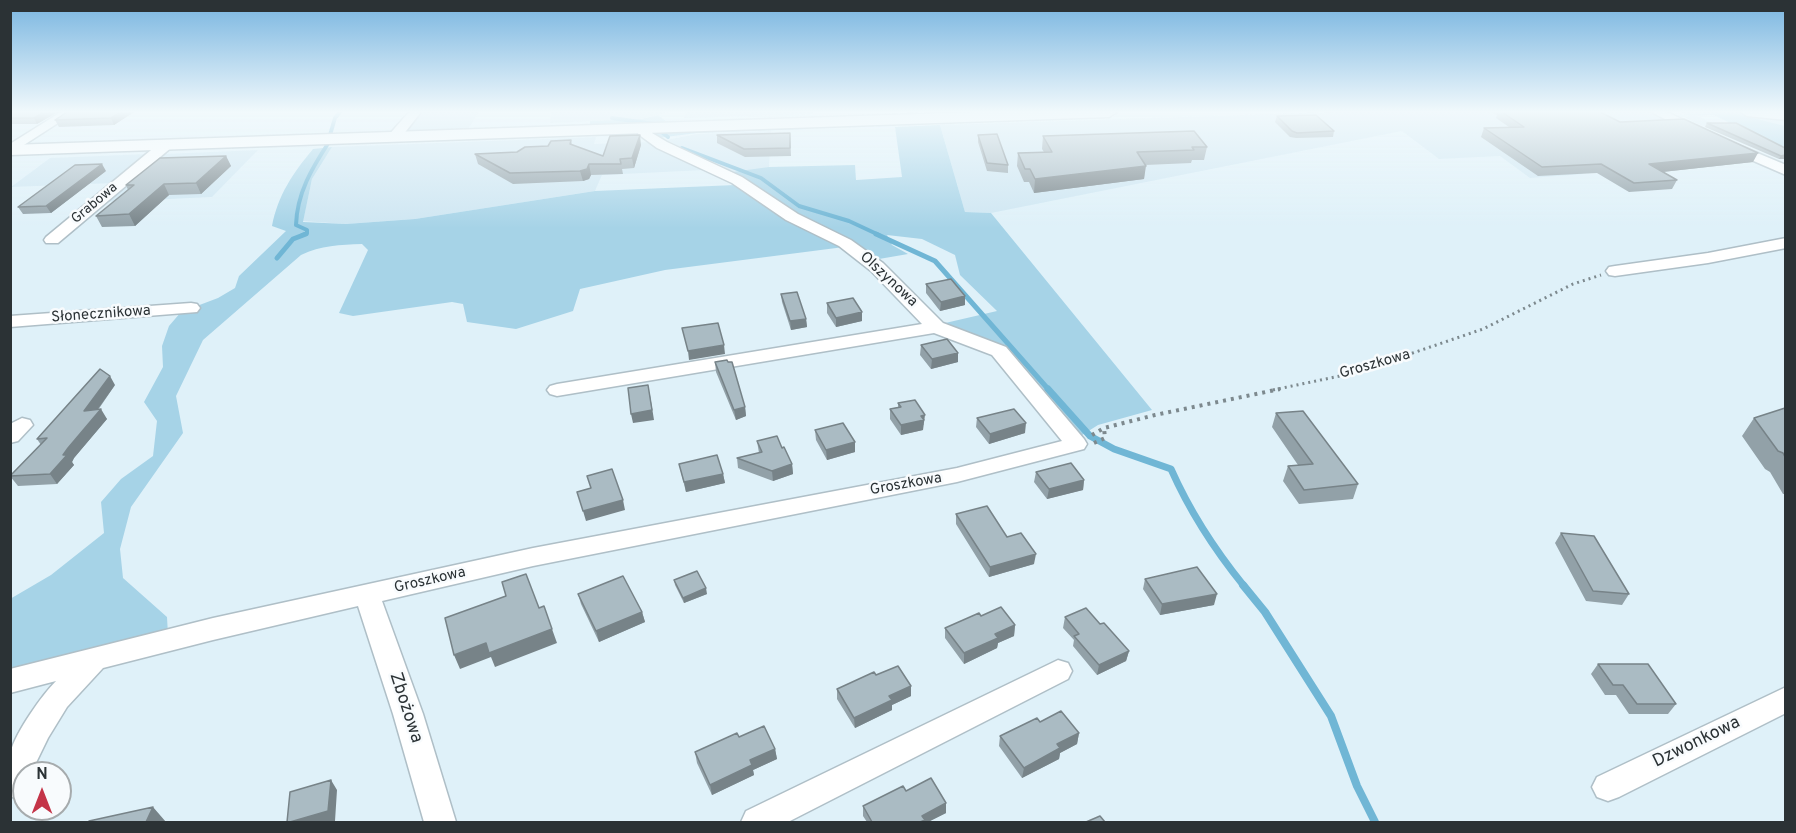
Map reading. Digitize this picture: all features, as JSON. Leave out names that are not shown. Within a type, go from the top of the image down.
[{"type":"street","name":"Grabowa","points":[[52,240],[159,151]]},
{"type":"street","name":"Olszynowa","points":[[675,151],[737,180],[792,217],[862,254],[936,327],[999,351],[1076,444]]},
{"type":"street","points":[[1742,151],[1785,171]]},
{"type":"street","points":[[1615,271],[1699,260],[1785,243]]},
{"type":"street","name":"Słonecznikowa","points":[[10,322],[191,308]]},
{"type":"street","points":[[557,390],[936,327]]},
{"type":"street","name":"Groszkowa","points":[[10,681],[213,629],[533,557],[957,475],[1076,444]]},
{"type":"street","name":"Zbożowa","points":[[367,595],[408,714],[440,822]]},
{"type":"street","points":[[10,784],[37,729],[57,698],[94,660]]},
{"type":"street","points":[[758,822],[1058,672]]},
{"type":"street","name":"Dzwonkowa","points":[[1608,787],[1785,699]]},
{"type":"path","name":"Groszkowa","points":[[1076,444],[1104,428],[1354,373],[1483,329],[1573,284],[1615,271]]},
{"type":"path","points":[[1104,428],[1105,438]]},
{"type":"shaded area","points":[[257,151],[212,197],[105,202],[161,154]]},
{"type":"shaded area","points":[[312,151],[330,151],[312,179],[303,222],[346,224],[415,219],[595,191],[735,185],[789,219],[844,247],[665,270],[580,289],[573,311],[516,329],[467,322],[463,304],[452,302],[353,316],[339,313],[368,250],[362,244],[338,245],[323,247],[301,255],[203,340],[176,396],[183,433],[131,507],[120,549],[123,578],[167,617],[168,635],[11,674],[10,599],[51,575],[104,533],[101,502],[121,479],[153,456],[157,421],[144,402],[163,367],[162,346],[169,326],[181,312],[218,298],[235,288],[239,276],[286,231],[272,226],[282,194]]},
{"type":"shaded area","points":[[330,151],[667,151],[705,170],[602,175],[595,191],[415,219],[346,224],[303,221],[312,179]]},
{"type":"shaded area","points":[[688,151],[770,151],[769,167],[732,172]]},
{"type":"shaded area","points":[[898,151],[947,151],[965,212],[991,213],[1152,410],[1098,425],[1079,437],[1009,352],[988,340],[941,324],[997,311],[960,275],[955,255],[922,239],[887,235],[892,245],[908,254],[879,259],[799,216],[732,172],[769,167],[855,165],[856,180],[902,177]]},
{"type":"shaded area","points":[[947,151],[1302,151],[991,213],[965,212]]},
{"type":"shaded area","points":[[1428,151],[1651,151],[1555,156],[1584,174],[1530,178],[1500,156],[1439,159]]},
{"type":"shaded area","points":[[148,154],[114,183],[11,187],[50,158]]},
{"type":"building","points":[[519,151],[589,151],[603,156],[605,151],[634,151],[632,158],[620,159],[621,164],[589,164],[587,169],[580,171],[510,173],[475,154]]},
{"type":"building","points":[[983,151],[1003,151],[1008,165],[987,163]]},
{"type":"building","points":[[1169,151],[1137,152],[1146,166],[1035,179],[1030,169],[1025,169],[1018,153]]},
{"type":"building","points":[[1518,151],[1753,151],[1758,153],[1649,164],[1677,180],[1634,183],[1601,164],[1542,167]]},
{"type":"building","points":[[1770,151],[1785,151],[1785,155],[1781,156]]},
{"type":"building","points":[[226,156],[196,183],[164,184],[129,214],[96,216],[134,185],[126,185],[160,158]]},
{"type":"building","points":[[102,164],[46,206],[18,207],[75,165]]},
{"type":"building","points":[[951,279],[965,296],[941,302],[926,284]]},
{"type":"building","points":[[797,292],[806,319],[790,321],[781,294]]},
{"type":"building","points":[[853,298],[862,312],[836,318],[827,303]]},
{"type":"building","points":[[718,323],[724,345],[688,351],[682,328]]},
{"type":"building","points":[[947,339],[958,353],[932,359],[921,345]]},
{"type":"building","points":[[727,360],[732,362],[745,407],[734,410],[715,362]]},
{"type":"building","points":[[100,369],[110,376],[84,411],[101,409],[63,455],[67,455],[50,474],[10,476],[47,438],[37,439]]},
{"type":"building","points":[[648,385],[652,410],[631,414],[628,388]]},
{"type":"building","points":[[915,400],[925,415],[921,416],[924,420],[901,425],[890,409],[901,407],[898,403]]},
{"type":"building","points":[[1785,408],[1785,457],[1754,418]]},
{"type":"building","points":[[1014,409],[1026,423],[990,434],[977,418]]},
{"type":"building","points":[[1303,411],[1358,484],[1304,490],[1288,466],[1313,464],[1276,413]]},
{"type":"building","points":[[843,423],[855,442],[826,450],[815,430]]},
{"type":"building","points":[[777,436],[792,464],[772,471],[737,458],[762,452],[757,441]]},
{"type":"building","points":[[717,455],[723,474],[684,482],[679,464]]},
{"type":"building","points":[[1071,463],[1084,480],[1049,489],[1036,472]]},
{"type":"building","points":[[612,469],[623,500],[583,511],[577,492],[591,488],[587,476]]},
{"type":"building","points":[[987,506],[1007,537],[1021,533],[1036,554],[990,567],[956,514]]},
{"type":"building","points":[[1561,533],[1594,536],[1629,594],[1593,591]]},
{"type":"building","points":[[1197,567],[1217,594],[1162,604],[1145,579]]},
{"type":"building","points":[[697,571],[706,588],[683,598],[674,580]]},
{"type":"building","points":[[526,574],[539,608],[544,606],[552,629],[489,653],[486,643],[454,655],[445,618],[506,596],[502,582]]},
{"type":"building","points":[[623,576],[642,612],[596,631],[578,594]]},
{"type":"building","points":[[1001,607],[1015,625],[995,634],[998,638],[964,653],[945,628],[979,613],[981,616]]},
{"type":"building","points":[[1086,608],[1100,624],[1104,623],[1129,651],[1099,665],[1074,636],[1079,634],[1065,617]]},
{"type":"building","points":[[1598,664],[1648,664],[1676,704],[1637,704],[1623,685],[1613,685]]},
{"type":"building","points":[[898,666],[911,686],[889,696],[892,700],[854,718],[837,689],[874,672],[876,675]]},
{"type":"building","points":[[1061,711],[1079,733],[1057,744],[1060,748],[1024,768],[1000,736],[1037,718],[1040,722]]},
{"type":"building","points":[[764,726],[775,749],[750,760],[752,765],[710,785],[695,752],[737,733],[739,737]]},
{"type":"building","points":[[931,778],[946,803],[922,816],[925,820],[920,822],[872,822],[863,806],[903,786],[906,791]]},
{"type":"building","points":[[331,780],[328,811],[287,822],[290,792]]},
{"type":"building","points":[[153,807],[146,822],[89,822],[89,821]]},
{"type":"building","points":[[1100,816],[1105,822],[1086,822]]},
{"type":"waterway","points":[[302,235],[307,233],[307,230],[296,225],[299,202],[311,171],[323,151]]},
{"type":"waterway","points":[[690,151],[761,178],[799,206],[849,221],[879,235]]},
{"type":"waterway","points":[[277,258],[293,239],[306,234]]},
{"type":"waterway","points":[[876,234],[935,261],[1049,390]]},
{"type":"waterway","points":[[1048,389],[1090,436],[1114,449],[1171,469],[1203,530],[1244,586]]},
{"type":"waterway","points":[[1243,585],[1265,612],[1331,716],[1357,786],[1375,822]]}]
